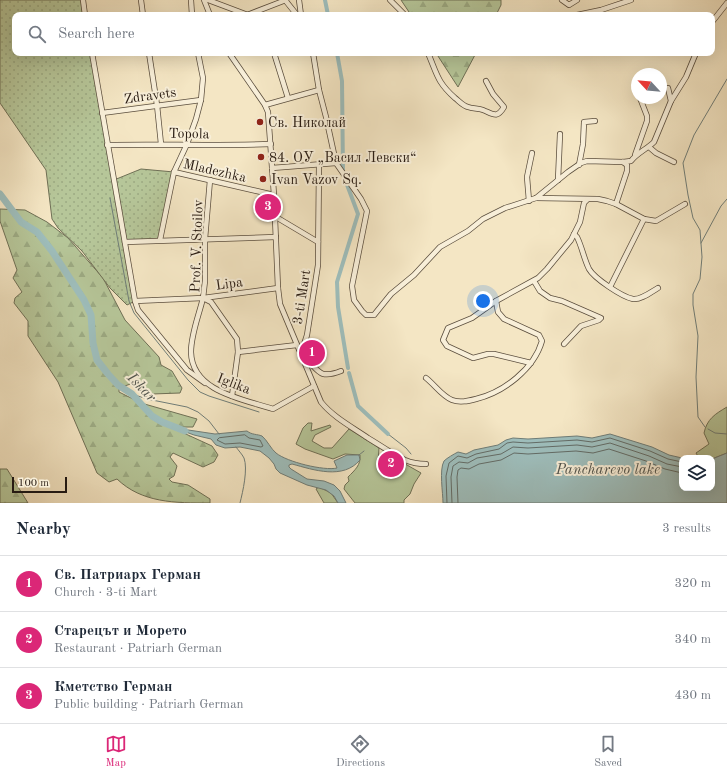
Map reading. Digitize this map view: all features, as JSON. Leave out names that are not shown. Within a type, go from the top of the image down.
[{"type":"street","points":[[83,0],[85,12]]},
{"type":"street","points":[[141,0],[143,12]]},
{"type":"street","points":[[191,0],[192,12]]},
{"type":"street","points":[[204,0],[209,12]]},
{"type":"street","points":[[208,0],[240,12]]},
{"type":"street","points":[[256,12],[286,0],[295,12]]},
{"type":"street","points":[[299,0],[301,12]]},
{"type":"street","points":[[390,0],[402,12]]},
{"type":"street","points":[[562,0],[569,5],[578,0]]},
{"type":"street","points":[[591,12],[631,0]]},
{"type":"street","points":[[715,18],[727,3]]},
{"type":"street","points":[[92,56],[107,145],[135,301],[138,310],[181,364],[205,383]]},
{"type":"street","points":[[149,56],[161,144]]},
{"type":"street","points":[[160,240],[174,172],[187,144],[201,100],[203,78],[199,56]]},
{"type":"street","points":[[231,56],[265,106],[269,120],[280,304],[321,402],[343,422],[405,460],[417,464],[426,464]]},
{"type":"street","points":[[275,56],[288,98]]},
{"type":"street","points":[[313,56],[319,90],[336,163],[367,211],[352,286],[354,300],[362,311],[366,315],[370,316],[374,315],[391,294],[414,275],[440,247],[483,219],[536,198],[558,180],[587,161],[631,161],[635,155],[647,121],[647,116],[642,104]]},
{"type":"street","points":[[429,56],[438,80],[464,105],[468,108],[478,109],[492,115],[496,115],[501,112],[504,107],[493,94],[486,81]]},
{"type":"street","points":[[635,155],[649,147],[654,142],[671,101],[686,77],[695,56]]},
{"type":"street","points":[[668,88],[671,101]]},
{"type":"street","points":[[265,106],[319,90]]},
{"type":"street","name":"Zdravets","points":[[102,113],[201,100]]},
{"type":"street","points":[[579,165],[583,144],[584,122],[594,121]]},
{"type":"street","points":[[558,180],[560,134]]},
{"type":"street","name":"Topola","points":[[107,145],[271,144]]},
{"type":"street","points":[[649,147],[656,153],[674,162]]},
{"type":"street","points":[[529,201],[528,177],[532,153]]},
{"type":"street","points":[[616,204],[627,171],[627,166],[623,162]]},
{"type":"street","points":[[272,168],[336,163]]},
{"type":"street","name":"3-ti Mart","points":[[301,354],[307,335],[318,265],[319,165]]},
{"type":"street","name":"Mladezhka","points":[[174,172],[274,196]]},
{"type":"street","name":"Prof. V. Stoilov","points":[[210,180],[205,239],[205,281],[203,298],[211,302],[234,335],[238,344],[232,396]]},
{"type":"street","points":[[536,198],[598,199],[616,204],[644,219],[656,220],[685,204]]},
{"type":"street","points":[[531,363],[494,354],[473,358],[447,346],[443,340],[448,328],[472,318],[496,301],[534,281],[547,269],[571,240],[580,222],[584,202],[587,200]]},
{"type":"street","points":[[276,218],[318,242]]},
{"type":"street","points":[[610,287],[644,219]]},
{"type":"street","points":[[574,234],[577,237],[589,268],[594,276],[610,287],[633,299],[646,295],[658,288]]},
{"type":"street","points":[[125,242],[276,237]]},
{"type":"street","points":[[534,281],[540,291],[550,298],[562,301],[601,318],[581,326],[564,344]]},
{"type":"street","name":"Lipa","points":[[135,301],[203,298],[278,288]]},
{"type":"street","name":"Iglika","points":[[203,298],[191,351],[192,362],[196,372],[205,383],[216,390],[273,409],[314,386]]},
{"type":"street","points":[[426,378],[450,399],[459,402],[468,401],[490,395],[502,389],[515,379],[531,363],[539,351],[542,341],[539,335],[504,319],[498,312],[496,301]]},
{"type":"street","points":[[238,352],[297,345]]},
{"type":"street","points":[[301,354],[323,375],[330,376],[341,371]]},
{"type":"green space","points":[[0,0],[83,0],[85,12],[12,12],[12,56],[93,56],[114,180],[141,169],[174,172],[160,240],[125,242],[135,301],[127,305],[110,288],[82,251],[58,228],[52,219],[46,170],[0,103]]},
{"type":"green space","points":[[401,0],[501,0],[501,5],[498,12],[409,12]]},
{"type":"green space","points":[[438,56],[474,56],[458,87]]},
{"type":"green space","points":[[0,209],[25,210],[47,222],[68,238],[103,278],[125,320],[159,357],[161,365],[172,371],[182,388],[180,393],[152,394],[139,381],[119,388],[119,392],[141,403],[197,419],[193,427],[177,427],[177,430],[212,446],[218,455],[214,462],[203,467],[173,453],[170,457],[177,466],[174,476],[169,479],[172,482],[188,485],[210,499],[210,503],[172,502],[148,497],[137,493],[117,479],[109,482],[97,473],[58,382],[28,336],[28,321],[14,303],[15,298],[22,292],[13,278],[17,270],[0,221]]},
{"type":"green space","points":[[727,407],[727,453],[715,458],[715,455],[697,455],[696,453],[709,444],[704,433],[705,428],[709,420]]},
{"type":"green space","points":[[308,423],[312,423],[311,431],[330,425],[331,427],[315,435],[312,441],[324,448],[332,448],[349,429],[379,448],[378,463],[381,465],[389,468],[395,466],[400,461],[421,473],[410,494],[404,500],[404,503],[355,503],[344,489],[345,485],[349,481],[348,477],[358,465],[360,455],[345,454],[333,459],[305,449],[296,444],[303,428]]},
{"type":"green space","points":[[0,469],[7,469],[28,503],[0,503]]},
{"type":"green space","points":[[319,487],[331,493],[338,503],[324,503],[316,489]]},
{"type":"water","points":[[175,428],[215,434],[247,431],[262,436],[276,453],[288,460],[315,467],[331,469],[337,468],[334,461],[347,455],[359,455],[360,460],[353,466],[337,472],[319,471],[292,464],[289,465],[291,469],[307,479],[324,481],[334,485],[340,491],[346,503],[338,503],[334,496],[326,490],[307,485],[280,473],[269,458],[260,451],[240,447],[225,448],[216,445],[211,439]]},
{"type":"water","name":"Pancharevo lake","points":[[610,434],[679,457],[679,491],[715,491],[715,458],[727,453],[727,503],[443,503],[441,476],[444,461],[458,452],[466,454],[474,450],[498,445],[513,438],[528,439],[577,436],[592,438]]},
{"type":"waterway","points":[[325,0],[327,12]]},
{"type":"waterway","points":[[338,56],[342,81],[343,174],[358,214],[337,282],[338,307],[348,368]]},
{"type":"waterway","points":[[705,427],[698,417],[696,377],[698,336],[693,305],[693,294],[700,279],[702,257],[700,230],[693,218],[683,163],[694,135],[727,79]]},
{"type":"waterway","name":"Iskar","points":[[0,194],[21,222],[37,232],[52,251],[84,300],[91,315],[93,343],[97,360],[118,385],[132,394],[152,416],[162,422],[185,431]]},
{"type":"waterway","points":[[110,198],[129,301],[134,313],[188,380],[200,392],[259,412]]},
{"type":"waterway","points":[[701,243],[721,206],[727,199]]},
{"type":"waterway","points":[[349,373],[358,406],[388,434]]},
{"type":"waterway","points":[[132,394],[147,399],[187,407],[198,412],[209,421],[219,434]]},
{"type":"waterway","points":[[708,429],[715,433],[727,434]]},
{"type":"waterway","points":[[388,434],[406,448],[411,454]]},
{"type":"waterway","points":[[236,447],[244,458],[245,463],[245,480],[240,503]]},
{"type":"waterway","points":[[359,455],[364,451]]},
{"type":"place","name":"Св. Николай","points":[[260,122]]},
{"type":"place","name":"84. ОУ „Васил Левски“","points":[[261,157]]},
{"type":"place","name":"Ivan Vazov Sq.","points":[[263,179]]},
{"type":"place","name":"Кметство Герман","points":[[268,207]]},
{"type":"place","name":"Св. Патриарх Герман","points":[[312,353]]},
{"type":"place","name":"Старецът и Морето","points":[[391,464]]}]
